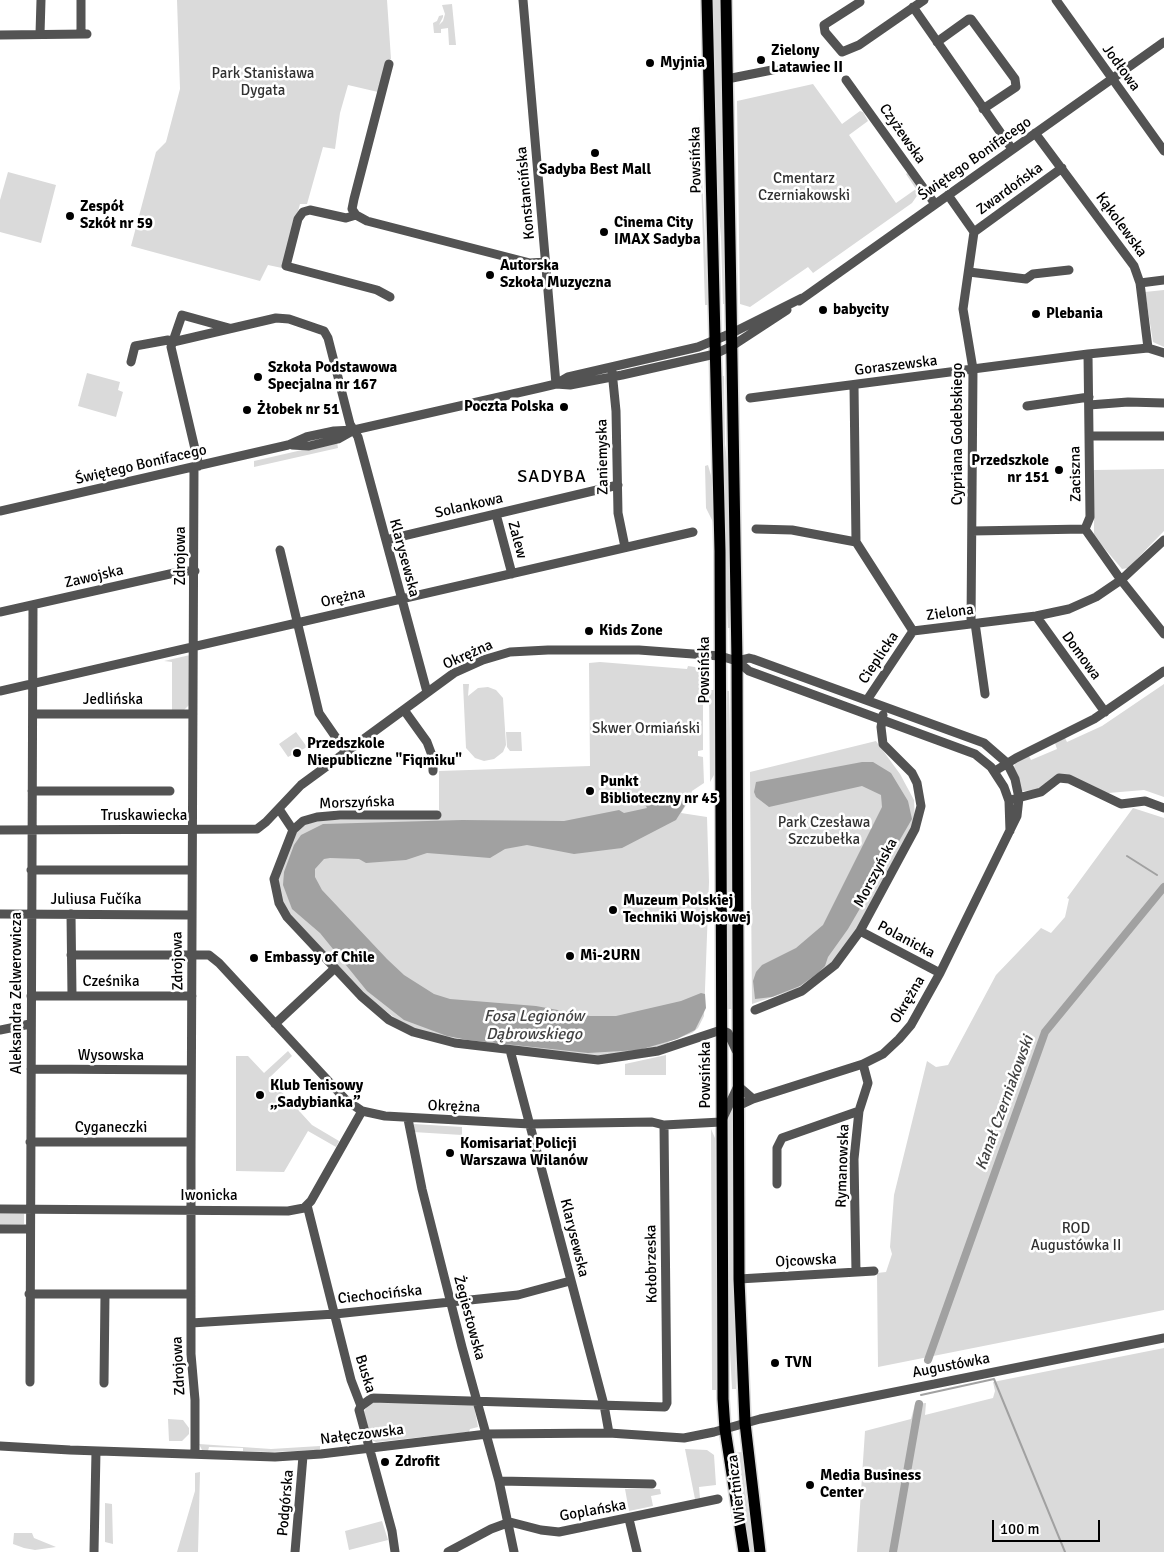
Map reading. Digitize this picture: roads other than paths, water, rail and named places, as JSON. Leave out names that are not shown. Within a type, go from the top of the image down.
[{"type":"main road","name":"Powsińska","points":[[707,0],[720,656],[721,1122],[723,1393],[725,1429]]},
{"type":"main road","name":"Powsińska","points":[[726,0],[737,661],[739,1279],[745,1423]]},
{"type":"main road","name":"Wiertnicza","points":[[745,1423],[760,1552]]},
{"type":"main road","name":"Wiertnicza","points":[[725,1429],[744,1552]]},
{"type":"street","points":[[40,34],[41,0]]},
{"type":"street","points":[[0,35],[84,34],[81,0]]},
{"type":"street","name":"Konstancińska","points":[[523,0],[556,384]]},
{"type":"street","points":[[860,2],[824,25],[825,32],[842,52],[859,45],[924,0]]},
{"type":"street","name":"Jodłowa","points":[[1056,0],[1164,151]]},
{"type":"street","points":[[913,8],[1012,150]]},
{"type":"street","points":[[937,42],[969,19],[1015,79],[1016,87],[983,109]]},
{"type":"street","name":"Świętego Bonifacego","points":[[0,510],[288,445],[306,437],[334,431],[354,430],[556,384],[570,385],[715,354],[732,346],[790,308],[1164,42]]},
{"type":"street","points":[[389,64],[352,208],[356,215],[367,221],[530,263],[545,262]]},
{"type":"street","points":[[727,79],[777,69]]},
{"type":"street","name":"Czyżewska","points":[[846,80],[935,204]]},
{"type":"street","name":"Kąkolewska","points":[[1035,133],[1134,266],[1140,283],[1148,348]]},
{"type":"street","name":"Zwardońska","points":[[974,232],[1062,168]]},
{"type":"street","points":[[948,195],[974,232]]},
{"type":"street","points":[[356,215],[346,218],[310,210],[302,212],[298,220],[286,266],[377,290],[390,297]]},
{"type":"street","name":"Cypriana Godebskiego","points":[[974,232],[963,309],[973,370],[973,623],[985,694]]},
{"type":"street","points":[[969,272],[1026,279],[1033,274],[1069,270]]},
{"type":"street","points":[[1140,283],[1164,280]]},
{"type":"street","name":"Świętego Bonifacego","points":[[556,384],[568,377],[698,347],[732,333],[802,298]]},
{"type":"street","points":[[173,342],[182,315],[232,329]]},
{"type":"street","name":"Klarysewska","points":[[232,329],[282,317],[324,331],[328,338],[350,424],[358,437],[427,692]]},
{"type":"street","points":[[131,362],[136,346],[168,340],[173,342],[232,329]]},
{"type":"street","name":"Zdrojowa","points":[[173,342],[172,352],[196,466],[191,870],[191,1324],[195,1454]]},
{"type":"street","name":"Goraszewska","points":[[750,398],[1088,354],[1148,348],[1164,353]]},
{"type":"street","name":"Zaciszna","points":[[1085,529],[1090,517],[1088,354]]},
{"type":"street","name":"Zaniemyska","points":[[614,367],[611,377],[616,411],[618,513],[625,547]]},
{"type":"street","points":[[756,529],[792,530],[856,542],[854,385]]},
{"type":"street","points":[[1026,406],[1089,401],[1164,403]]},
{"type":"street","points":[[1089,436],[1164,436]]},
{"type":"street","name":"Solankowa","points":[[386,540],[618,485]]},
{"type":"street","name":"Zalew","points":[[496,514],[512,574]]},
{"type":"street","points":[[972,531],[1085,529],[1121,580],[1164,634]]},
{"type":"street","name":"Orężna","points":[[0,691],[693,532]]},
{"type":"street","points":[[1121,580],[1164,540]]},
{"type":"street","name":"Zielona","points":[[856,542],[913,631],[1036,616],[1077,606],[1121,580]]},
{"type":"street","points":[[280,550],[318,713],[346,752]]},
{"type":"street","name":"Zawojska","points":[[0,612],[183,571],[195,571]]},
{"type":"street","name":"Aleksandra Zelwerowicza","points":[[30,1382],[30,996],[33,714],[31,684],[33,605]]},
{"type":"street","name":"Domowa","points":[[1036,616],[1105,712]]},
{"type":"street","name":"Cieplicka","points":[[868,700],[913,631]]},
{"type":"street","name":"Okrężna","points":[[279,809],[301,785],[427,692],[454,673],[483,660],[510,652],[528,650],[639,650],[720,656],[737,661],[749,670],[975,754],[995,771],[1001,779],[1009,801],[1010,831]]},
{"type":"street","name":"Okrężna","points":[[737,661],[749,658],[984,743],[1007,763],[1015,779],[1019,798],[1017,816],[940,973],[911,1025],[899,1039],[883,1054],[863,1064],[753,1099],[738,1106]]},
{"type":"street","points":[[995,771],[1105,712],[1164,671]]},
{"type":"street","name":"Morszyńska","points":[[755,1010],[802,991],[818,980],[841,958],[860,931],[915,829],[921,806],[917,783],[912,773],[883,744],[882,720],[884,707]]},
{"type":"street","points":[[404,710],[427,742],[433,758],[433,770]]},
{"type":"street","name":"Jedlińska","points":[[33,714],[193,714]]},
{"type":"street","points":[[1009,801],[1041,792],[1059,778],[1069,779],[1120,804],[1145,801],[1164,808]]},
{"type":"street","points":[[32,791],[170,791]]},
{"type":"street","points":[[279,809],[293,830],[274,879],[276,896],[287,917],[370,1004],[390,1020],[413,1032],[455,1043],[598,1060],[611,1060],[658,1051],[721,1030],[731,1037],[738,1055]]},
{"type":"street","name":"Truskawiecka","points":[[0,830],[254,830],[261,827],[279,809]]},
{"type":"street","name":"Morszyńska","points":[[293,830],[303,821],[317,817],[437,815]]},
{"type":"street","points":[[31,870],[191,870]]},
{"type":"street","name":"Juliusa Fučíka","points":[[0,914],[191,915]]},
{"type":"street","points":[[71,914],[72,996]]},
{"type":"street","name":"Polanicka","points":[[860,931],[940,973]]},
{"type":"street","points":[[71,955],[205,954],[214,958],[334,1087],[362,1111],[308,1205]]},
{"type":"street","points":[[276,1024],[335,968]]},
{"type":"street","name":"Cześnika","points":[[30,996],[192,996]]},
{"type":"street","points":[[0,1030],[30,1024]]},
{"type":"street","name":"Klarysewska","points":[[510,1050],[604,1405],[609,1433]]},
{"type":"street","name":"Rymanowska","points":[[856,1272],[854,1159],[859,1111],[868,1083],[863,1064]]},
{"type":"street","name":"Wysowska","points":[[31,1069],[191,1070]]},
{"type":"street","points":[[721,1122],[738,1086],[753,1099]]},
{"type":"street","name":"Okrężna","points":[[362,1111],[408,1119],[530,1124],[652,1122],[664,1125],[721,1122]]},
{"type":"street","points":[[777,1184],[777,1148],[782,1138],[859,1111]]},
{"type":"street","name":"Żegiestowska","points":[[408,1119],[422,1189],[500,1481],[510,1522],[514,1552]]},
{"type":"street","name":"Kołobrzeska","points":[[664,1125],[668,1404]]},
{"type":"street","name":"Cyganeczki","points":[[30,1142],[192,1142]]},
{"type":"street","name":"Iwonicka","points":[[0,1209],[288,1211],[304,1208],[308,1205]]},
{"type":"street","name":"Buska","points":[[308,1205],[351,1380],[361,1406],[359,1410],[392,1531],[395,1552]]},
{"type":"street","points":[[0,1229],[30,1229]]},
{"type":"street","name":"Ojcowska","points":[[739,1279],[874,1271]]},
{"type":"street","name":"Ciechocińska","points":[[191,1324],[335,1314],[518,1295],[570,1281]]},
{"type":"street","points":[[29,1294],[191,1294]]},
{"type":"street","points":[[104,1294],[104,1384]]},
{"type":"street","name":"Augustówka","points":[[725,1429],[745,1423],[1164,1338]]},
{"type":"street","name":"Nałęczowska","points":[[361,1406],[372,1398],[662,1408],[668,1404]]},
{"type":"street","name":"Nałęczowska","points":[[0,1446],[96,1451],[304,1456],[487,1434],[609,1433],[676,1438],[725,1429]]},
{"type":"street","points":[[94,1552],[96,1451]]},
{"type":"street","name":"Podgórska","points":[[295,1552],[304,1456]]},
{"type":"street","points":[[500,1481],[652,1484]]},
{"type":"street","name":"Goplańska","points":[[510,1522],[541,1530],[559,1532],[718,1499]]},
{"type":"street","points":[[629,1519],[638,1552]]},
{"type":"street","points":[[448,1552],[491,1529],[510,1522]]},
{"type":"water","points":[[862,762],[873,762],[891,773],[908,801],[912,819],[848,929],[828,957],[825,966],[800,986],[772,997],[755,999],[753,981],[756,972],[762,965],[796,948],[823,925],[882,807],[881,795],[862,786],[769,807],[756,797],[754,792],[756,782]]},
{"type":"water","name":"Fosa Legionów Dąbrowskiego","points":[[691,796],[676,820],[622,848],[574,854],[527,845],[505,849],[490,858],[427,853],[406,860],[366,863],[359,859],[330,858],[324,859],[315,869],[315,877],[322,890],[387,959],[404,975],[434,994],[450,999],[536,1006],[590,1016],[616,1016],[681,1001],[701,993],[705,994],[706,1008],[695,1030],[677,1039],[639,1050],[588,1053],[468,1040],[447,1036],[404,1020],[367,991],[320,933],[292,909],[283,885],[284,872],[294,845],[301,835],[323,824],[462,820],[564,821],[619,810],[624,813],[647,808],[645,804],[662,799]]},
{"type":"waterway","points":[[1127,856],[1157,875]]},
{"type":"waterway","name":"Kanał Czerniakowski","points":[[928,1360],[1045,1032],[1164,887]]},
{"type":"waterway","points":[[921,1395],[994,1379],[1065,1552]]},
{"type":"waterway","name":"Kanał Czerniakowski","points":[[893,1552],[919,1404]]},
{"type":"place","name":"Zielony Latawiec II","points":[[761,60]]},
{"type":"place","name":"Myjnia","points":[[650,63]]},
{"type":"place","name":"Sadyba Best Mall","points":[[595,153]]},
{"type":"place","name":"Zespół Szkół nr 59","points":[[70,216]]},
{"type":"place","name":"Cinema City IMAX Sadyba","points":[[604,232]]},
{"type":"place","name":"Autorska Szkoła Muzyczna","points":[[490,275]]},
{"type":"place","name":"babycity","points":[[823,310]]},
{"type":"place","name":"Plebania","points":[[1036,314]]},
{"type":"place","name":"Szkoła Podstawowa Specjalna nr 167","points":[[258,377]]},
{"type":"place","name":"Poczta Polska","points":[[564,407]]},
{"type":"place","name":"Żłobek nr 51","points":[[247,410]]},
{"type":"place","name":"Przedszkole nr 151","points":[[1059,470]]},
{"type":"place","name":"Kids Zone","points":[[589,631]]},
{"type":"place","name":"Przedszkole Niepubliczne \"Fiqmiku\"","points":[[297,753]]},
{"type":"place","name":"Punkt Biblioteczny nr 45","points":[[590,791]]},
{"type":"place","name":"Muzeum Polskiej Techniki Wojskowej","points":[[613,910]]},
{"type":"place","name":"Mi-2URN","points":[[570,956]]},
{"type":"place","name":"Embassy of Chile","points":[[254,958]]},
{"type":"place","name":"Klub Tenisowy „Sadybianka”","points":[[260,1095]]},
{"type":"place","name":"Komisariat Policji Warszawa Wilanów","points":[[450,1153]]},
{"type":"place","name":"TVN","points":[[775,1363]]},
{"type":"place","name":"Zdrofit","points":[[385,1462]]},
{"type":"place","name":"Media Business Center","points":[[810,1485]]},
{"type":"district","name":"SADYBA","points":[[552,477]]},
{"type":"park label","name":"Park Stanisława Dygata","points":[[263,82]]},
{"type":"park label","name":"Cmentarz Czerniakowski","points":[[804,188]]},
{"type":"park label","name":"Skwer Ormiański","points":[[646,729]]},
{"type":"park label","name":"Park Czesława Szczubełka","points":[[824,832]]},
{"type":"park label","name":"ROD Augustówka II","points":[[1076,1238]]}]
